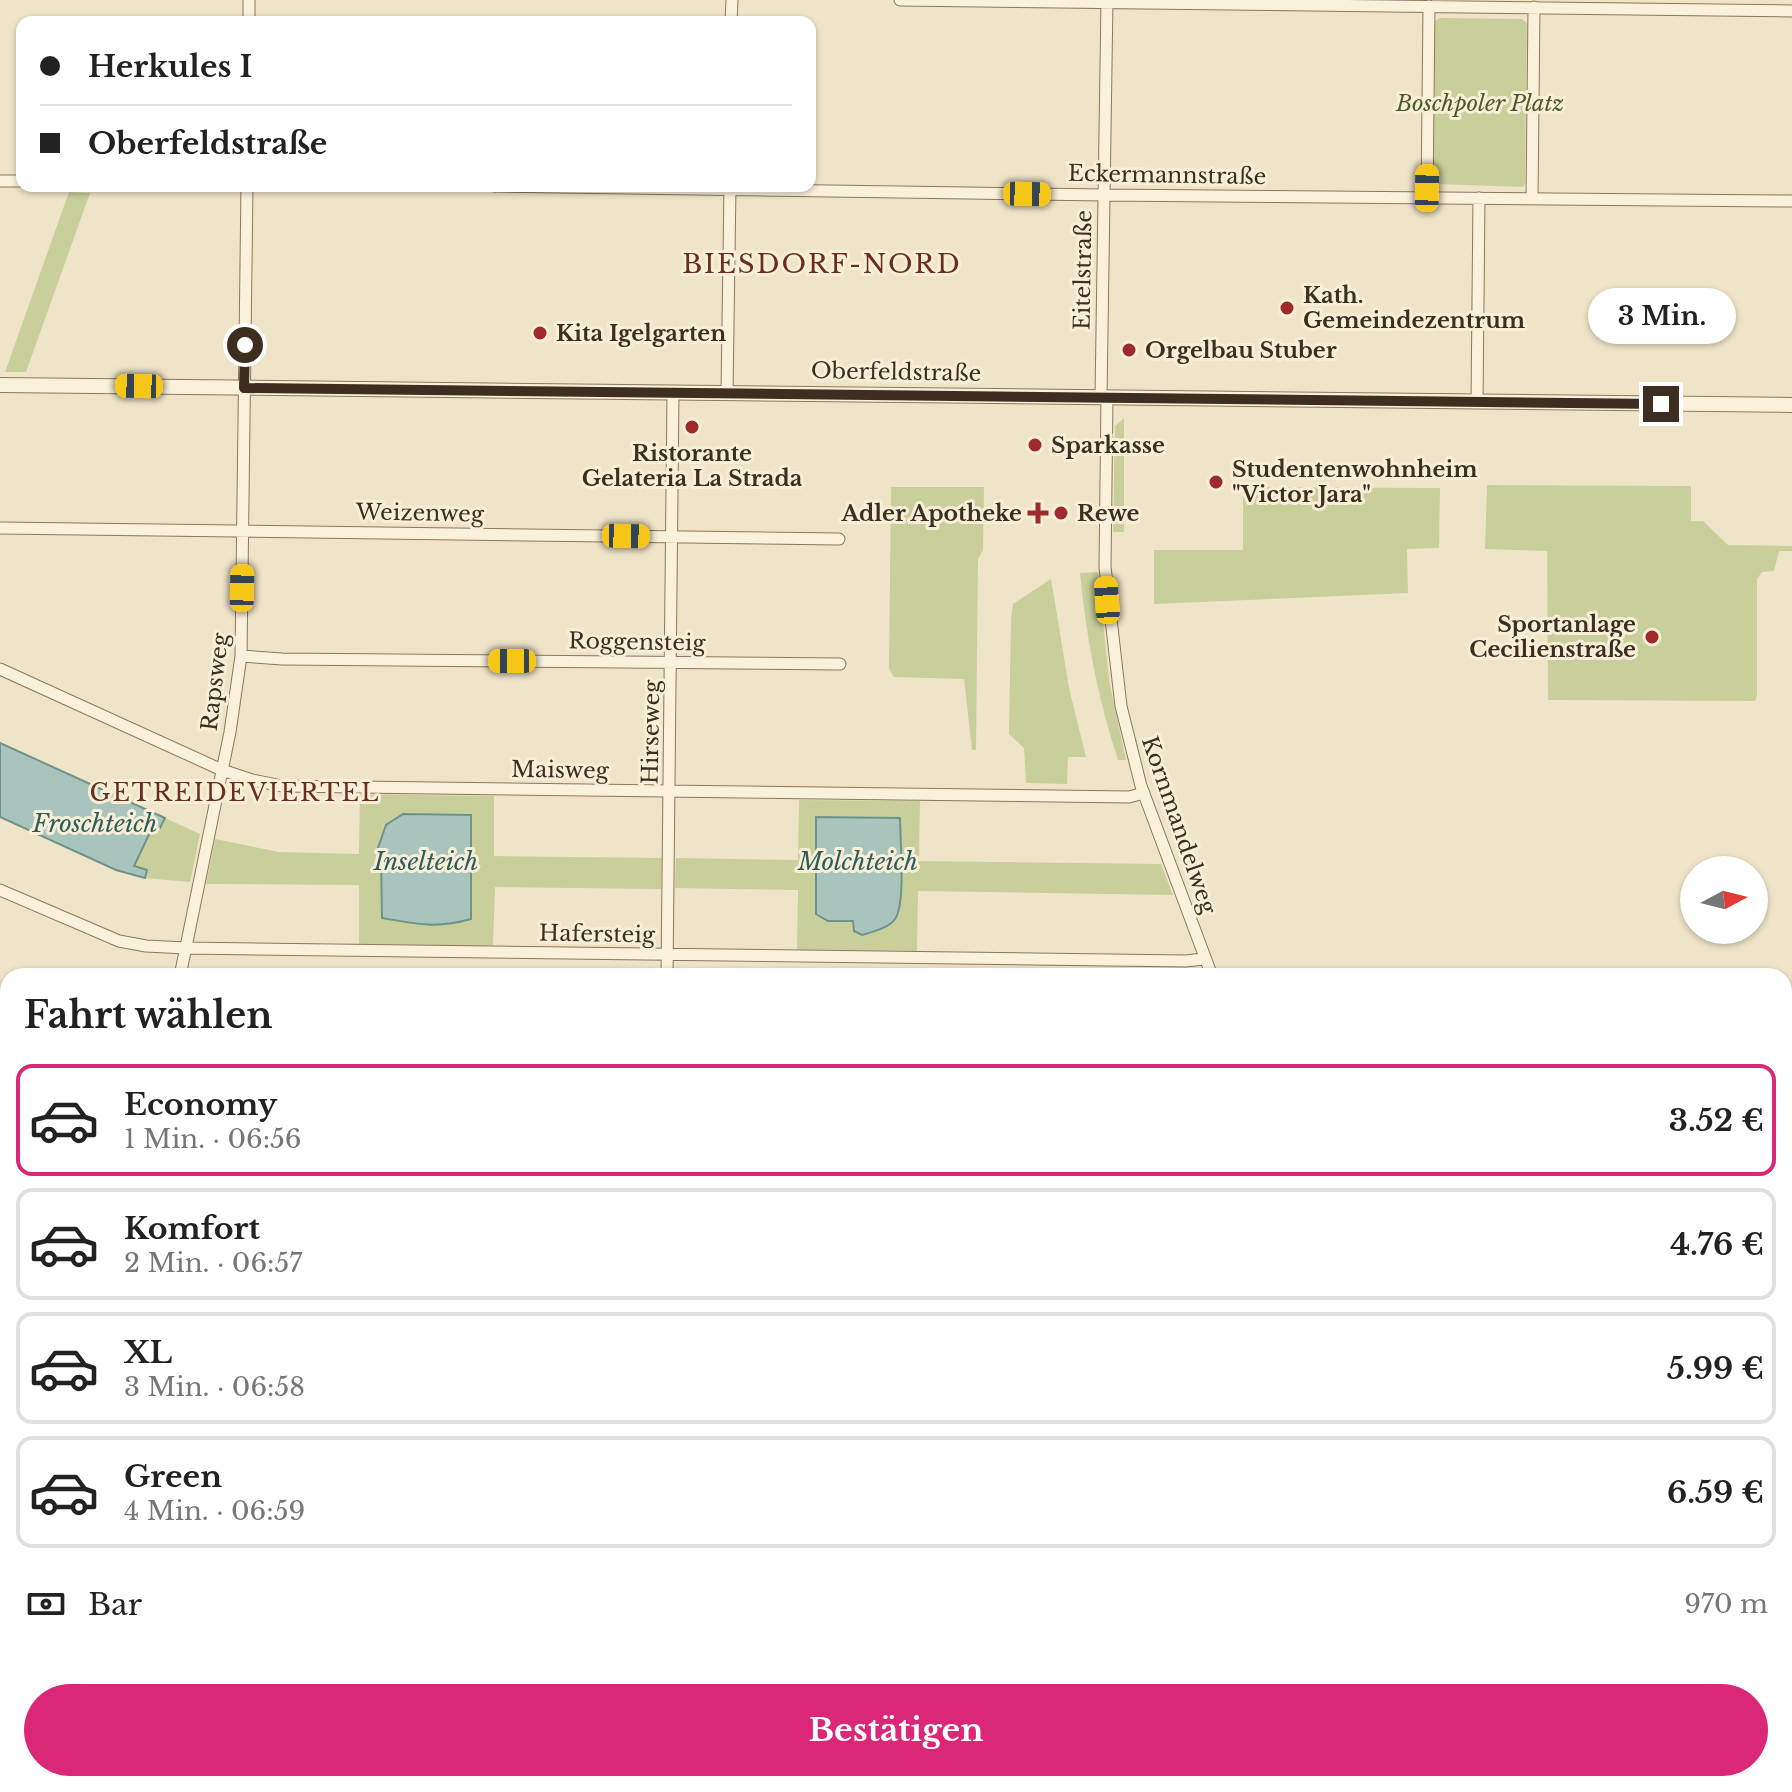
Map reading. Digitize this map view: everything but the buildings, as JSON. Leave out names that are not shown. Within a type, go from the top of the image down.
[{"type":"street","points":[[900,0],[1429,6],[1482,3],[1534,7],[1792,11]]},
{"type":"street","name":"Eitelstraße","points":[[1104,397],[1107,1]]},
{"type":"street","points":[[1427,198],[1429,6]]},
{"type":"street","points":[[1532,199],[1534,7]]},
{"type":"street","name":"Eckermannstraße","points":[[816,190],[1792,201]]},
{"type":"street","name":"Rapsweg","points":[[182,968],[222,770],[241,656],[247,192]]},
{"type":"street","points":[[727,393],[730,192]]},
{"type":"street","points":[[1477,402],[1479,198]]},
{"type":"street","name":"Oberfeldstraße","points":[[0,385],[1792,405]]},
{"type":"street","name":"Hirseweg","points":[[667,968],[673,393]]},
{"type":"street","name":"Kornmandelweg","points":[[1104,397],[1107,600],[1121,706],[1144,793],[1208,968]]},
{"type":"street","name":"Weizenweg","points":[[0,528],[839,539]]},
{"type":"street","name":"Roggensteig","points":[[241,656],[282,659],[840,664]]},
{"type":"street","name":"Maisweg","points":[[0,669],[222,770],[267,783],[297,787],[1129,797],[1144,793]]},
{"type":"street","name":"Hafersteig","points":[[0,890],[119,941],[146,946],[667,955],[1204,959]]},
{"type":"green space","name":"Boschpoler Platz","points":[[1440,18],[1522,19],[1527,23],[1523,187],[1433,184],[1435,21]]},
{"type":"green space","points":[[69,192],[90,193],[26,372],[5,372]]},
{"type":"green space","points":[[1124,418],[1124,532],[1113,532],[1115,426]]},
{"type":"green space","name":"Sportanlage Cecilienstraße","points":[[1487,485],[1691,486],[1691,521],[1703,521],[1728,545],[1792,546],[1792,551],[1779,551],[1774,571],[1762,572],[1757,579],[1755,701],[1548,700],[1547,551],[1485,549]]},
{"type":"green space","points":[[891,487],[984,487],[983,550],[978,559],[976,750],[972,750],[964,679],[894,677],[889,669]]},
{"type":"green space","points":[[1243,487],[1440,488],[1439,548],[1407,549],[1408,593],[1154,604],[1154,550],[1243,550]]},
{"type":"green space","points":[[1098,572],[1109,680],[1126,760],[1118,760],[1111,737],[1086,621],[1080,573]]},
{"type":"green space","points":[[1051,579],[1069,688],[1086,757],[1068,757],[1067,784],[1026,783],[1024,748],[1009,734],[1013,604]]},
{"type":"green space","points":[[360,794],[494,796],[494,856],[662,858],[661,889],[495,887],[493,946],[359,944],[359,885],[206,884],[215,839],[279,852],[359,854]]},
{"type":"green space","points":[[799,800],[920,801],[919,861],[1161,864],[1173,895],[918,891],[917,951],[797,950],[798,890],[675,888],[676,858],[798,860]]},
{"type":"green space","points":[[165,818],[200,834],[190,882],[145,878],[146,870],[134,866],[153,825],[160,828]]},
{"type":"water","name":"Froschteich","points":[[0,743],[165,818],[160,828],[153,826],[134,866],[147,870],[145,878],[116,870],[0,817]]},
{"type":"water","name":"Inselteich","points":[[403,814],[471,815],[471,919],[437,925],[382,918],[381,858],[378,848],[386,825]]},
{"type":"water","name":"Molchteich","points":[[816,817],[900,818],[900,900],[895,919],[889,925],[862,935],[854,931],[853,921],[828,921],[816,914]]},
{"type":"place","name":"Kath. Gemeindezentrum","points":[[1287,308]]},
{"type":"place","name":"Kita Igelgarten","points":[[540,333]]},
{"type":"place","name":"Orgelbau Stuber","points":[[1129,350]]},
{"type":"place","name":"Ristorante Gelateria La Strada","points":[[692,427]]},
{"type":"place","name":"Sparkasse","points":[[1035,445]]},
{"type":"place","name":"Studentenwohnheim \"Victor Jara\"","points":[[1216,482]]},
{"type":"place","name":"Adler Apotheke","points":[[1038,513]]},
{"type":"place","name":"Rewe","points":[[1061,513]]},
{"type":"place","name":"Sportanlage Cecilienstraße","points":[[1652,637]]},
{"type":"district","name":"BIESDORF-NORD","points":[[822,264]]},
{"type":"district","name":"GETREIDEVIERTEL","points":[[235,792]]},
{"type":"route","points":[[245,345],[244,388],[1661,404]]}]
